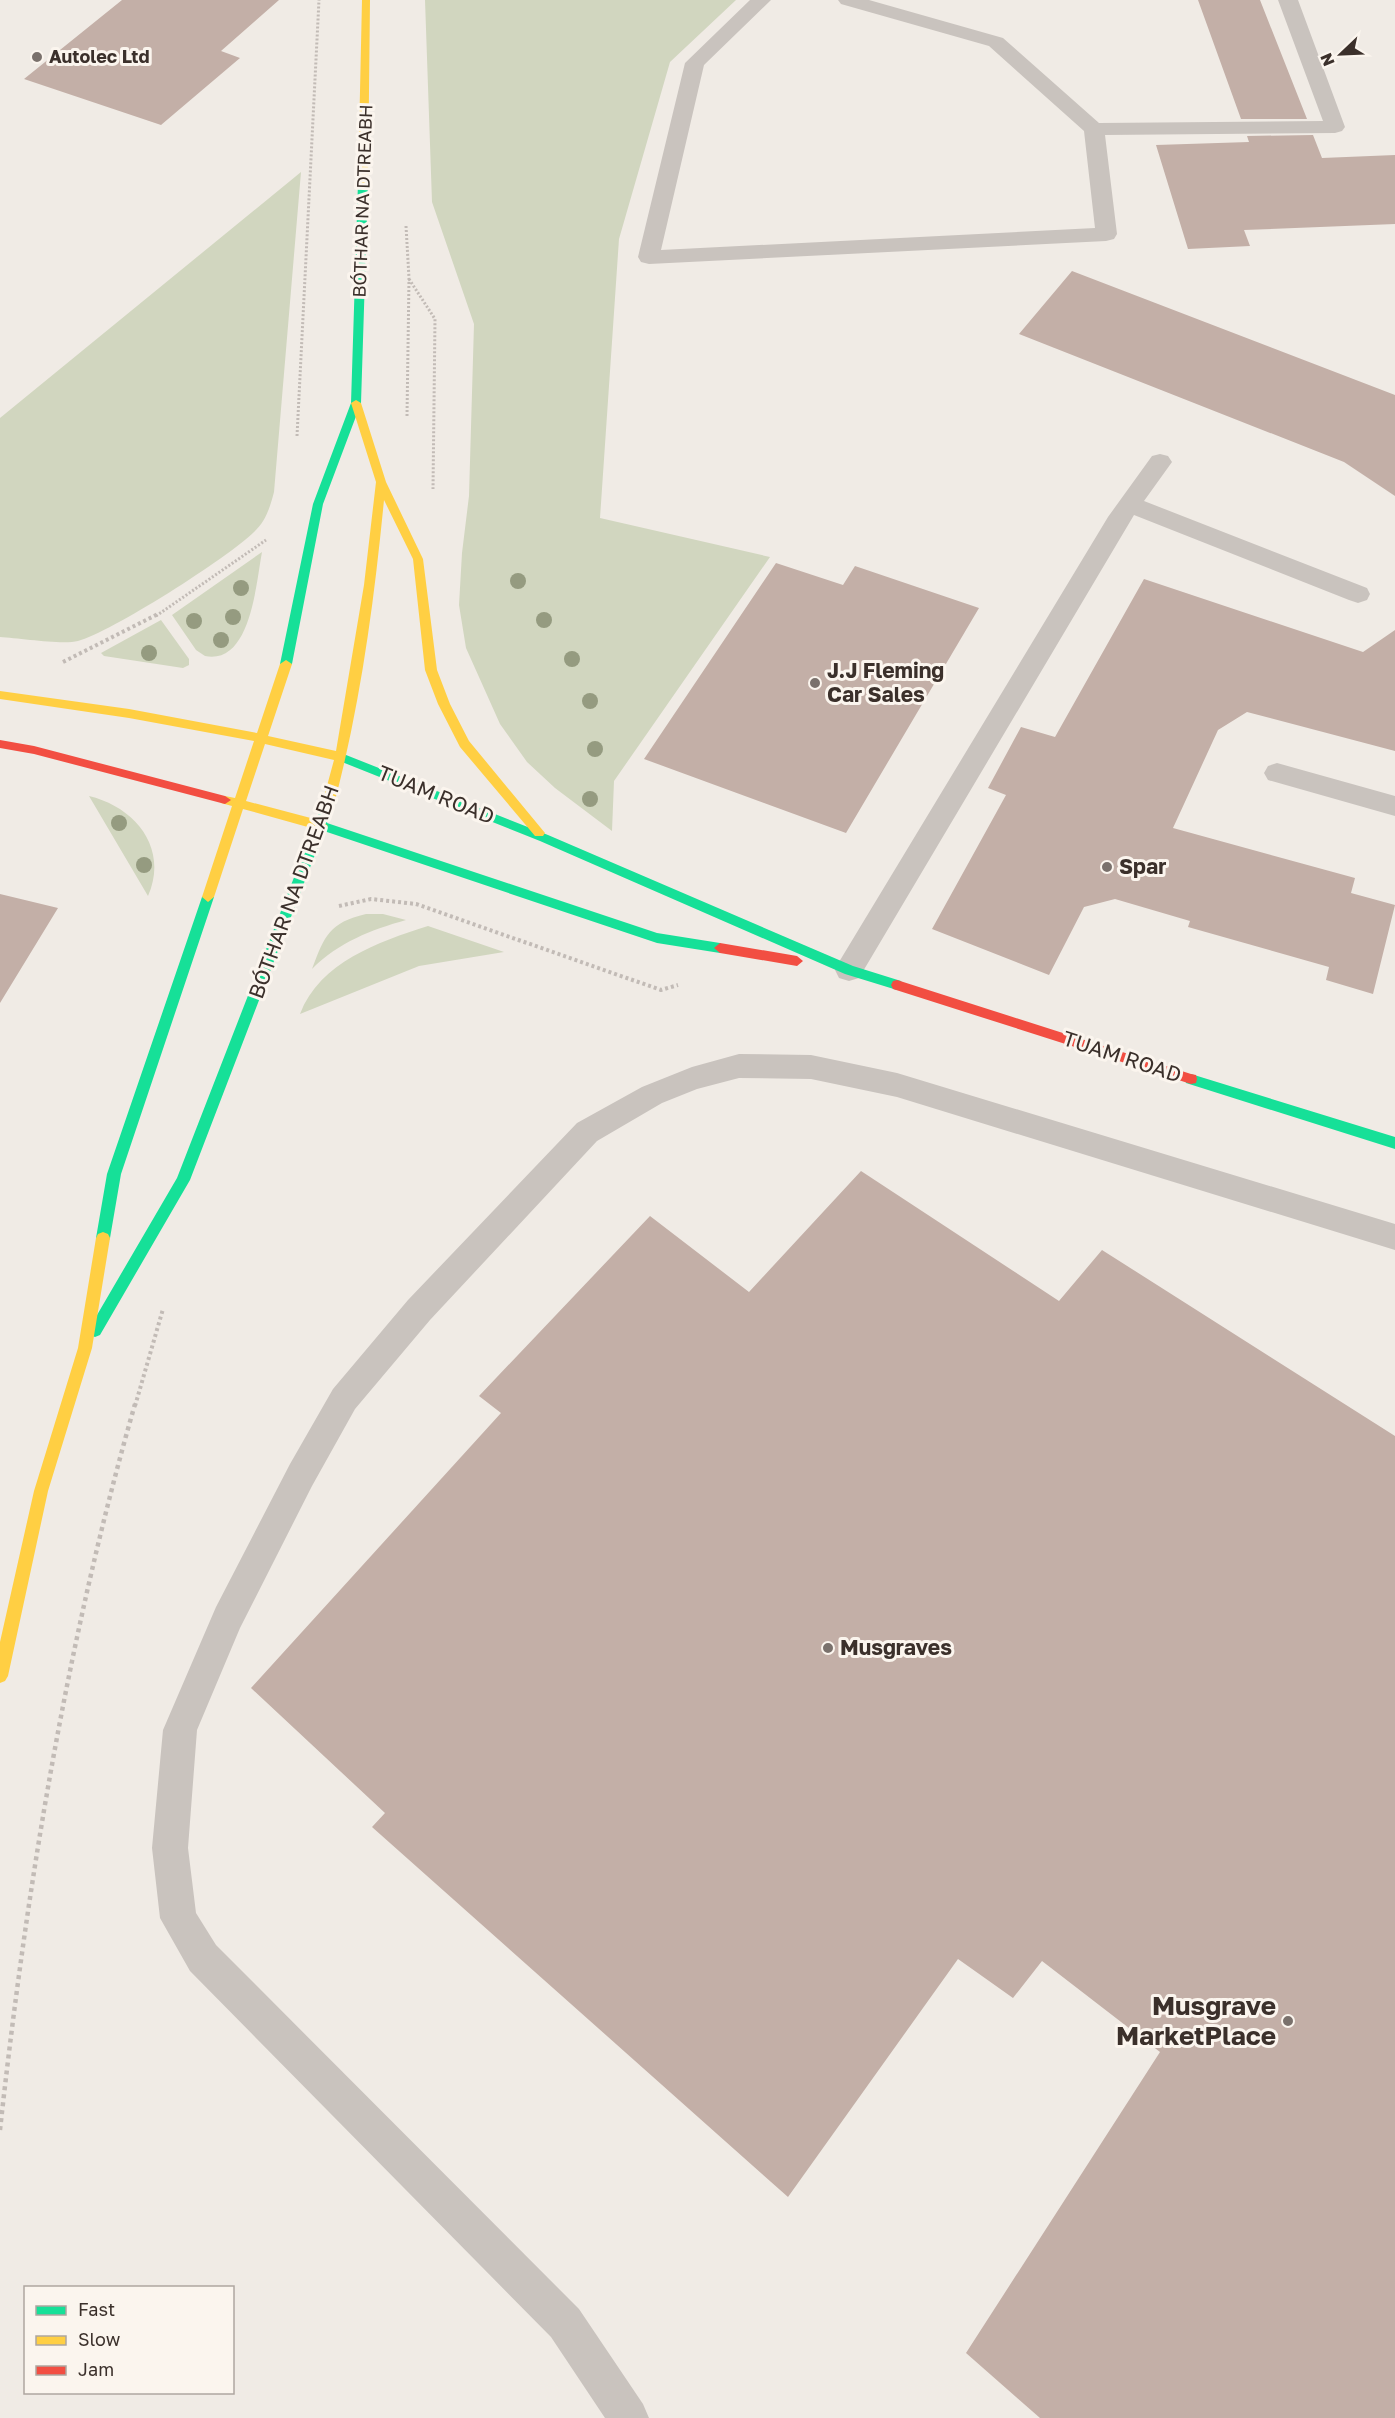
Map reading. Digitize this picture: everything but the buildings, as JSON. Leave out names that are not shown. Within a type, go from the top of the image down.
[{"type":"main road","name":"BÓTHAR NA DTREABH","points":[[0,1676],[18,1586],[41,1491],[85,1348],[114,1174],[219,858],[240,804],[285,671],[318,504],[356,403],[366,104],[366,0]]},
{"type":"main road","name":"BÓTHAR NA DTREABH","points":[[85,1348],[183,1180],[322,826],[341,757],[369,585],[381,482],[356,403]]},
{"type":"main road","points":[[381,482],[418,559],[431,670],[444,704],[464,744],[544,838]]},
{"type":"main road","name":"TUAM ROAD","points":[[0,695],[134,712],[263,737],[341,757],[544,838],[849,970],[1395,1143]]},
{"type":"main road","name":"TUAM ROAD","points":[[0,744],[34,750],[322,826],[657,938],[849,970]]},
{"type":"lane","points":[[761,0],[695,63],[649,257],[1106,234],[1094,129],[996,42],[848,0]]},
{"type":"lane","points":[[1094,129],[1335,127],[1288,0]]},
{"type":"lane","points":[[849,970],[1129,504],[1160,462]]},
{"type":"lane","points":[[1129,504],[1358,594]]},
{"type":"lane","points":[[1277,773],[1395,806]]},
{"type":"lane","points":[[629,2418],[565,2323],[202,1958],[178,1918],[170,1848],[180,1730],[228,1618],[302,1475],[345,1400],[419,1310],[587,1132],[652,1095],[692,1079],[739,1066],[811,1067],[897,1085],[1395,1236]]},
{"type":"path","points":[[296,442],[319,0]]},
{"type":"path","points":[[57,665],[147,622],[273,536]]},
{"type":"path","points":[[330,913],[338,907],[371,899],[416,904],[661,990],[682,984]]},
{"type":"path","points":[[0,2130],[7,2063],[54,1744],[127,1426],[164,1305]]},
{"type":"green space","points":[[425,0],[736,0],[670,62],[619,239],[600,518],[770,557],[614,781],[612,831],[555,788],[527,762],[500,724],[466,648],[459,605],[469,496],[474,324],[432,202]]},
{"type":"green space","points":[[301,172],[274,492],[262,523],[241,544],[196,575],[141,610],[94,635],[71,642],[0,637],[0,418]]},
{"type":"green space","points":[[262,552],[253,601],[242,635],[232,648],[220,655],[205,656],[196,650],[172,615]]},
{"type":"green space","points":[[161,620],[189,659],[189,665],[183,668],[104,656],[101,653]]},
{"type":"green space","points":[[89,796],[106,801],[121,810],[144,832],[151,846],[154,862],[148,896]]},
{"type":"green space","points":[[366,914],[383,914],[406,920],[380,928],[344,944],[312,969],[330,932],[344,922]]},
{"type":"green space","points":[[428,926],[504,952],[419,966],[300,1014],[309,996],[321,981],[353,956],[390,939]]},
{"type":"traffic: fast","points":[[286,664],[318,504],[356,403],[363,182]]},
{"type":"traffic: fast","points":[[341,757],[544,838],[849,970],[897,985]]},
{"type":"traffic: fast","points":[[95,1331],[183,1180],[327,808]]},
{"type":"traffic: fast","points":[[322,826],[657,938],[720,948]]},
{"type":"traffic: fast","points":[[103,1238],[114,1174],[208,897]]},
{"type":"traffic: fast","points":[[1191,1079],[1395,1143]]},
{"type":"traffic: slow","points":[[363,182],[366,0]]},
{"type":"traffic: slow","points":[[327,808],[341,757],[370,585],[381,482],[356,403]]},
{"type":"traffic: slow","points":[[381,482],[418,559],[431,670],[444,704],[464,744],[539,833]]},
{"type":"traffic: slow","points":[[208,897],[286,664]]},
{"type":"traffic: slow","points":[[0,695],[171,721],[256,737],[341,757]]},
{"type":"traffic: slow","points":[[225,800],[322,826]]},
{"type":"traffic: slow","points":[[0,1676],[41,1491],[85,1348],[103,1238]]},
{"type":"traffic: jam","points":[[0,744],[34,750],[225,800]]},
{"type":"traffic: jam","points":[[720,948],[797,961]]},
{"type":"traffic: jam","points":[[897,985],[1191,1079]]},
{"type":"place","name":"Autolec Ltd","points":[[37,57]]},
{"type":"place","name":"J.J Fleming Car Sales","points":[[815,683]]},
{"type":"place","name":"Spar","points":[[1107,867]]},
{"type":"place","name":"Musgraves","points":[[828,1648]]},
{"type":"place","name":"Musgrave MarketPlace","points":[[1288,2021]]}]
